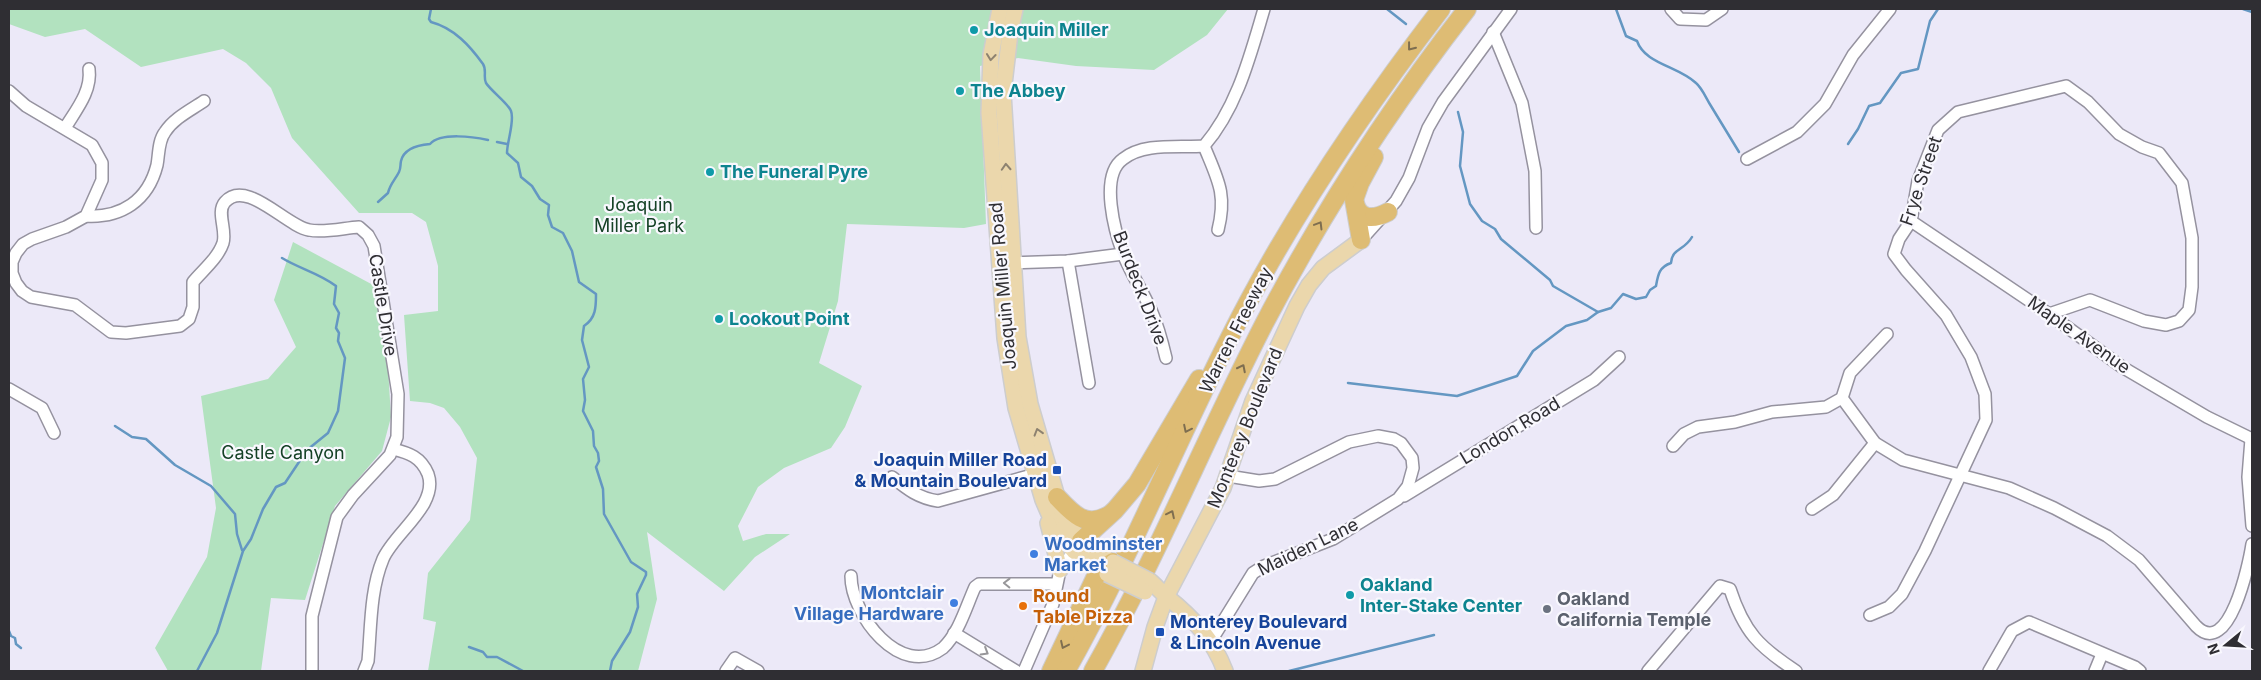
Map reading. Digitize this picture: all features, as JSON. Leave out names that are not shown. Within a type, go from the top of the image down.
[{"type":"highway","name":"Warren Freeway","points":[[1066,671],[1113,582],[1230,337],[1269,265],[1317,184],[1396,67],[1441,9]]},
{"type":"highway","name":"Warren Freeway","points":[[1093,671],[1134,593],[1231,390],[1300,259],[1372,139],[1412,81],[1464,12]]},
{"type":"highway","points":[[1361,240],[1354,200],[1373,158],[1464,12]]},
{"type":"highway","points":[[1354,200],[1356,207],[1364,216],[1376,217],[1388,212]]},
{"type":"highway","points":[[1078,546],[1115,510],[1144,473],[1214,352],[1230,337]]},
{"type":"highway","points":[[1050,499],[1077,517],[1088,521],[1101,519],[1115,510]]},
{"type":"highway","points":[[1051,671],[1089,590],[1107,569]]},
{"type":"main road","name":"Joaquin Miller Road","points":[[1000,9],[991,55],[989,113],[1006,263],[1042,473],[1050,499],[1066,522],[1078,546],[1093,551],[1107,569],[1147,586],[1166,597]]},
{"type":"main road","name":"Joaquin Miller Road","points":[[1006,263],[1003,93],[1010,33],[1015,9]]},
{"type":"main road","name":"Monterey Boulevard","points":[[1143,671],[1155,626],[1166,597],[1217,501],[1228,476],[1258,388],[1303,295],[1323,268],[1361,240]]},
{"type":"main road","points":[[1050,499],[1058,577]]},
{"type":"main road","points":[[1166,597],[1184,610],[1210,641],[1225,671]]},
{"type":"street","points":[[1218,230],[1223,209],[1220,185],[1204,146],[1215,134],[1238,88],[1264,9]]},
{"type":"street","name":"Monterey Boulevard","points":[[1361,240],[1388,212],[1409,178],[1428,128],[1442,102],[1511,9]]},
{"type":"street","points":[[1671,9],[1680,19],[1706,20],[1722,9]]},
{"type":"street","points":[[1747,159],[1797,132],[1824,104],[1853,55],[1890,9]]},
{"type":"street","points":[[1493,32],[1522,103],[1534,171],[1536,228]]},
{"type":"street","points":[[65,128],[87,92],[90,77],[89,69]]},
{"type":"street","name":"Frye Street","points":[[1870,615],[1889,607],[1902,594],[1925,551],[1986,420],[1985,394],[1971,357],[1946,315],[1894,254],[1899,239],[1911,221],[1918,180],[1938,130],[1958,112],[2066,86],[2088,102],[2119,134],[2142,147],[2159,153],[2182,182],[2192,238],[2192,287],[2189,310],[2179,321],[2166,325],[2144,321],[2090,300],[2049,314]]},
{"type":"street","points":[[9,91],[26,106],[92,145],[102,163],[102,180],[86,216],[114,214],[142,196],[151,182],[164,133],[175,120],[204,101]]},
{"type":"street","name":"Burdeck Drive","points":[[1166,358],[1152,311],[1123,254],[1113,218],[1110,182],[1113,171],[1122,159],[1137,151],[1160,147],[1204,146]]},
{"type":"street","name":"Castle Drive","points":[[86,216],[66,227],[49,232],[23,244],[16,252],[11,268],[16,283],[22,291],[31,297],[75,305],[111,332],[126,333],[180,326],[189,319],[193,307],[193,282],[219,252],[224,241],[222,207],[234,195],[246,195],[259,201],[294,225],[311,231],[359,227],[374,246],[398,394],[396,437],[393,449]]},
{"type":"street","name":"Maple Avenue","points":[[1911,221],[2049,314],[2122,367],[2207,418],[2252,439]]},
{"type":"street","points":[[1006,263],[1068,260],[1123,254]]},
{"type":"street","points":[[1068,260],[1089,383]]},
{"type":"street","points":[[1673,446],[1684,434],[1698,427],[1735,422],[1772,412],[1826,407],[1842,398],[1850,373],[1887,334]]},
{"type":"street","name":"London Road","points":[[1398,499],[1594,380],[1619,357]]},
{"type":"street","points":[[9,389],[42,408],[54,433]]},
{"type":"street","points":[[1842,398],[1875,444],[1904,460],[2009,488],[2054,508],[2107,536],[2139,560],[2200,630],[2212,634],[2222,629],[2229,618],[2249,563],[2252,544]]},
{"type":"street","name":"Maiden Lane","points":[[1210,641],[1253,573],[1264,566],[1333,539],[1398,499],[1408,486],[1412,476],[1412,458],[1401,444],[1394,439],[1378,436],[1349,442],[1275,479],[1259,481],[1228,476]]},
{"type":"street","points":[[2252,439],[2248,478],[2252,526]]},
{"type":"street","points":[[1812,509],[1833,495],[1875,444]]},
{"type":"street","points":[[312,671],[312,616],[337,517],[352,495],[393,449],[411,454],[419,460],[427,473],[430,488],[422,507],[412,517],[383,558],[376,582],[368,661],[364,671]]},
{"type":"street","points":[[892,477],[913,494],[923,499],[938,502],[1042,473]]},
{"type":"street","points":[[1024,671],[1053,604],[1058,577],[1078,546]]},
{"type":"street","points":[[851,576],[851,588],[867,624],[883,644],[895,653],[908,659],[925,658],[942,649],[954,633],[979,584],[1058,577]]},
{"type":"street","points":[[1648,671],[1720,586],[1730,588],[1737,609],[1748,630],[1769,654],[1796,671]]},
{"type":"street","points":[[1989,671],[2012,631],[2020,625],[2029,622],[2135,667],[2140,671]]},
{"type":"street","points":[[954,633],[1016,671]]},
{"type":"street","points":[[2095,671],[2102,654]]},
{"type":"street","points":[[726,671],[735,658],[758,671]]},
{"type":"green space","name":"Joaquin Miller Park","points":[[9,9],[1228,9],[1207,35],[1154,70],[1076,66],[1018,58],[980,66],[986,224],[964,228],[847,224],[838,301],[819,363],[862,386],[845,427],[831,448],[784,468],[758,487],[738,526],[743,541],[766,534],[790,534],[755,557],[724,591],[647,532],[657,599],[638,671],[428,671],[436,622],[423,619],[428,573],[470,520],[477,458],[460,427],[444,408],[430,403],[410,401],[404,315],[438,311],[438,266],[426,222],[412,213],[359,213],[292,138],[271,88],[246,63],[223,49],[141,67],[85,29],[45,37],[9,24]]},
{"type":"green space","name":"Castle Canyon","points":[[293,242],[375,286],[388,368],[391,417],[382,451],[335,506],[305,600],[271,598],[261,671],[168,671],[155,648],[207,557],[216,508],[201,396],[268,379],[296,347],[274,300]]},
{"type":"waterway","points":[[431,9],[429,19],[431,22],[454,33],[467,44],[484,66],[486,83],[511,111],[512,120],[507,153],[518,163],[521,177],[532,186],[540,199],[549,205],[548,215],[552,227],[563,233],[572,251],[579,282],[596,294],[594,312],[591,319],[584,326],[582,340],[589,367],[583,379],[585,400],[583,411],[593,431],[594,446],[598,453],[599,461],[596,467],[603,489],[604,514],[631,562],[646,572],[637,594],[638,607],[630,632],[612,661],[610,671]]},
{"type":"waterway","points":[[1387,9],[1406,24]]},
{"type":"waterway","points":[[1616,9],[1626,36],[1637,41],[1641,49],[1654,60],[1689,77],[1698,85],[1739,152]]},
{"type":"waterway","points":[[1848,144],[1869,106],[1880,103],[1901,73],[1918,69],[1930,21],[1938,9]]},
{"type":"waterway","points":[[2243,9],[2252,12]]},
{"type":"waterway","points":[[1458,112],[1463,132],[1460,166],[1470,204],[1482,221],[1495,229],[1501,239],[1550,280],[1553,286],[1598,312]]},
{"type":"waterway","points":[[378,202],[388,193],[400,171],[401,161],[408,150],[449,137],[488,140]]},
{"type":"waterway","points":[[497,142],[507,144]]},
{"type":"waterway","points":[[1348,383],[1457,396],[1517,376],[1533,351],[1566,326],[1587,320],[1598,312],[1611,308],[1623,294],[1636,299],[1646,297],[1650,290],[1656,286],[1658,275],[1662,269],[1671,263],[1676,252],[1689,242],[1692,237]]},
{"type":"waterway","points":[[197,671],[217,633],[243,551],[251,539],[263,509],[276,487],[285,483],[307,450],[328,433],[338,411],[345,358],[338,341],[339,333],[336,328],[339,313],[334,304],[336,286],[282,258]]},
{"type":"waterway","points":[[115,426],[132,437],[146,439],[175,465],[211,486],[235,514],[237,534],[242,550]]},
{"type":"waterway","points":[[9,631],[11,636],[15,638],[16,644],[21,648]]},
{"type":"waterway","points":[[1289,671],[1434,635]]},
{"type":"waterway","points":[[469,647],[483,652],[487,657],[497,657],[523,671]]},
{"type":"place","name":"Joaquin Miller","points":[[974,30]]},
{"type":"place","name":"The Abbey","points":[[960,91]]},
{"type":"place","name":"The Funeral Pyre","points":[[710,172]]},
{"type":"place","name":"Lookout Point","points":[[719,319]]},
{"type":"place","name":"Joaquin Miller Road & Mountain Boulevard","points":[[1057,470]]},
{"type":"place","name":"Woodminster Market","points":[[1034,554]]},
{"type":"place","name":"Oakland Inter-Stake Center","points":[[1350,595]]},
{"type":"place","name":"Montclair Village Hardware","points":[[954,603]]},
{"type":"place","name":"Round Table Pizza","points":[[1023,606]]},
{"type":"place","name":"Oakland California Temple","points":[[1547,609]]},
{"type":"place","name":"Monterey Boulevard & Lincoln Avenue","points":[[1160,632]]}]
